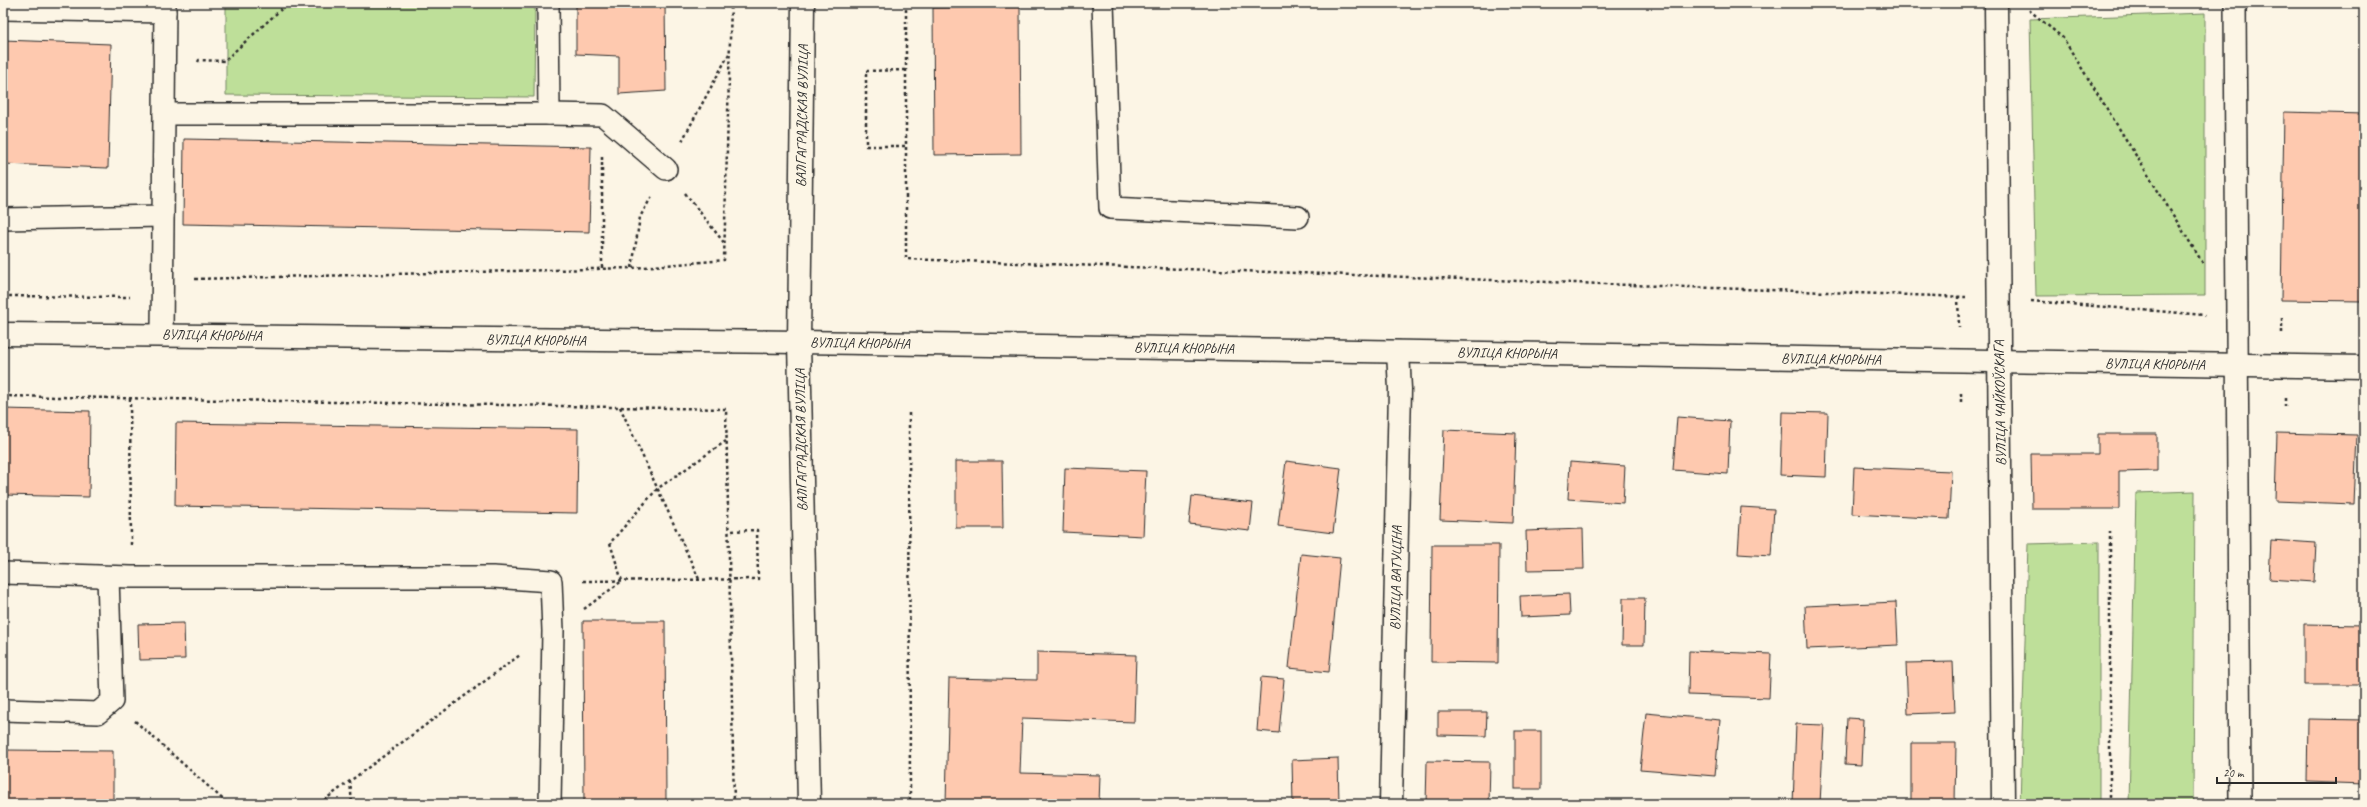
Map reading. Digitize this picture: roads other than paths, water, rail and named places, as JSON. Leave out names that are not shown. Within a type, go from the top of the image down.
[{"type":"main road","name":"ВАЛГАГРАДСКАЯ ВУЛІЦА","points":[[803,3],[799,342],[809,804]]},
{"type":"main road","name":"ВУЛІЦА ЧАЙКОЎСКАГА","points":[[1996,3],[2003,804]]},
{"type":"main road","name":"ВУЛІЦА КНОРЫНА","points":[[3,334],[162,334],[799,342],[2364,367]]},
{"type":"main road","name":"ВУЛІЦА ВАТУЦІНА","points":[[1391,804],[1400,389],[1398,352]]},
{"type":"lane","points":[[548,3],[549,114]]},
{"type":"lane","points":[[1103,3],[1110,208],[1298,217]]},
{"type":"lane","points":[[2235,3],[2240,804]]},
{"type":"lane","points":[[3,9],[165,8],[162,334]]},
{"type":"lane","points":[[164,114],[603,115],[666,169]]},
{"type":"lane","points":[[3,219],[163,216]]},
{"type":"lane","points":[[3,573],[131,577],[493,577],[551,581],[553,631],[550,804]]},
{"type":"lane","points":[[3,710],[98,713],[112,701],[108,576]]}]
